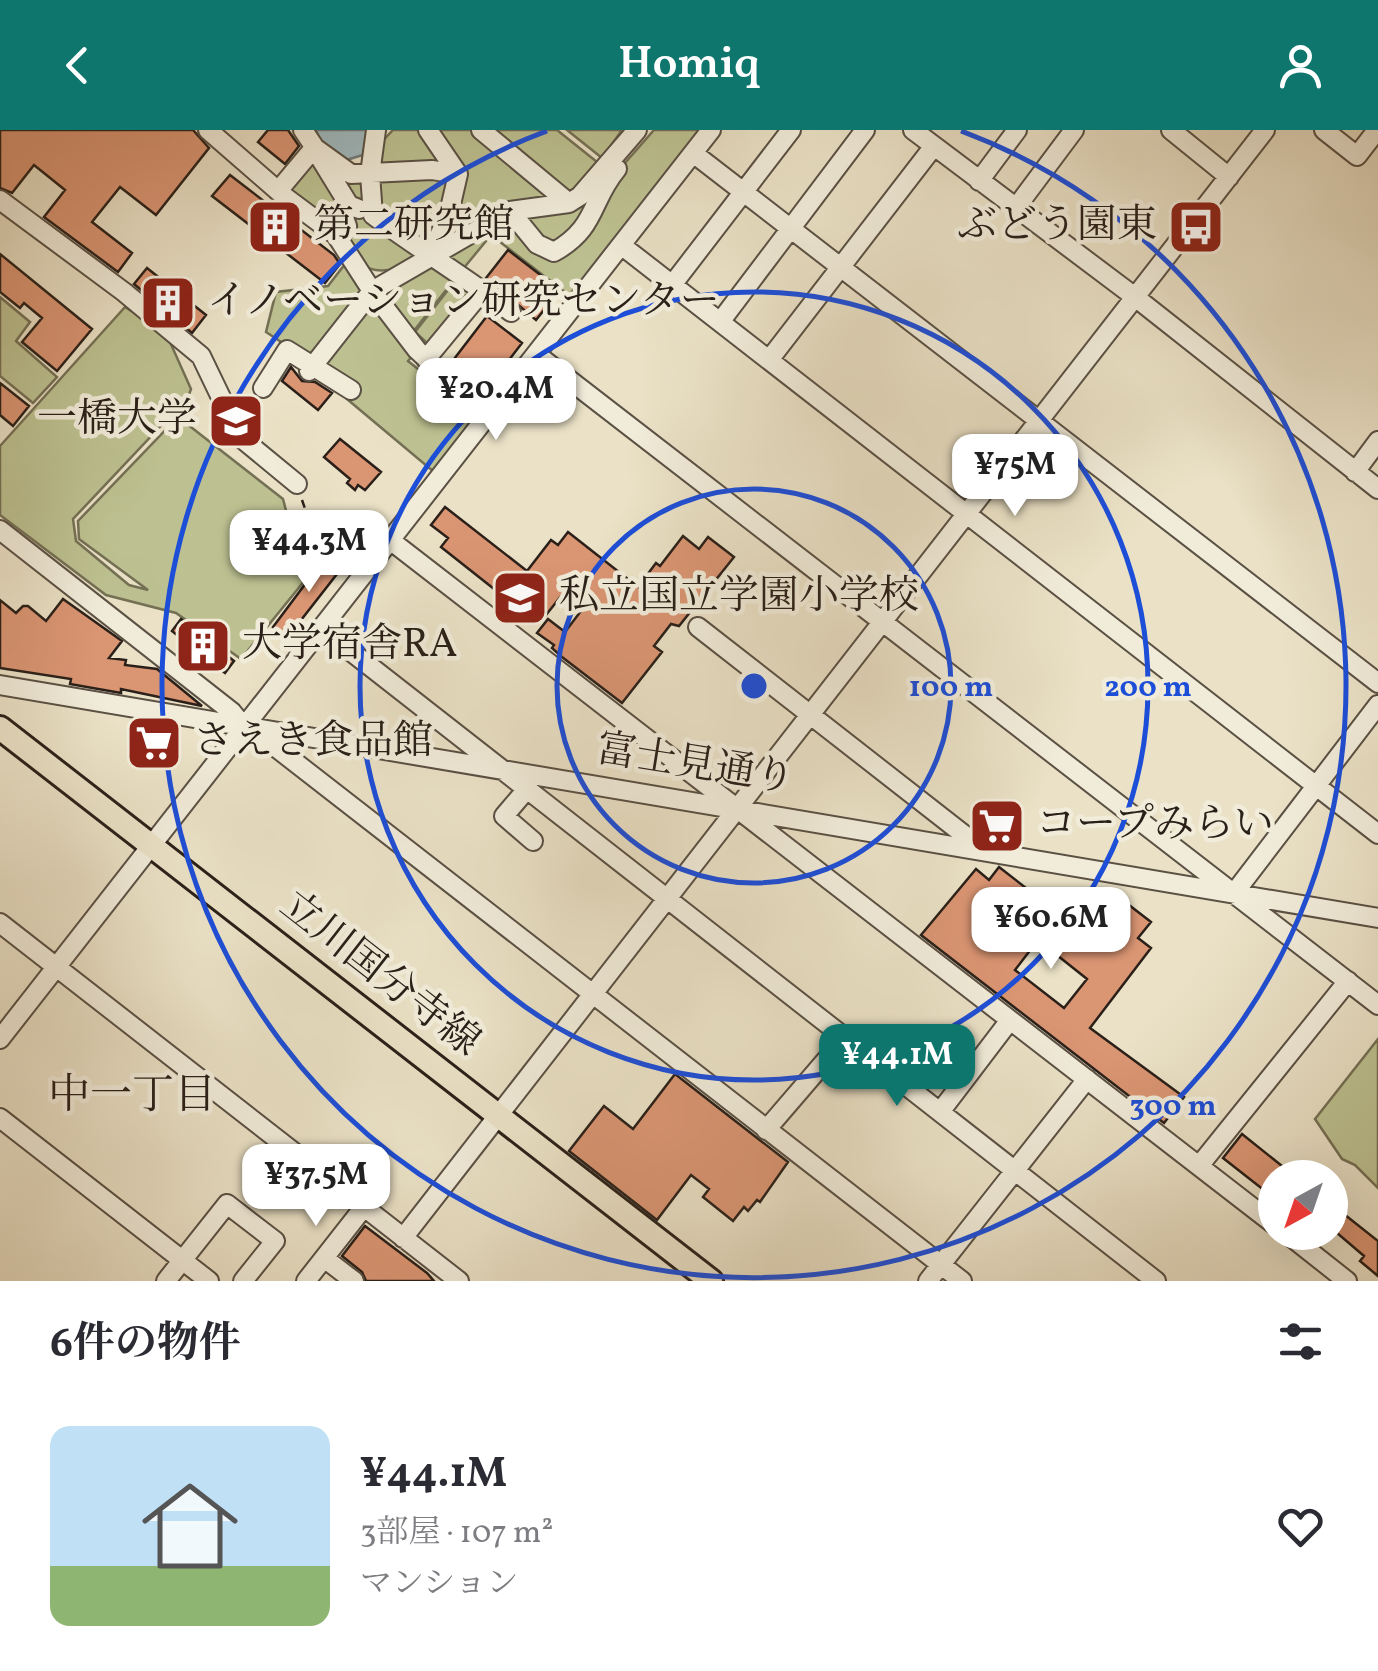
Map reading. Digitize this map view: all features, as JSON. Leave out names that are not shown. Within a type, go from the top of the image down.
[{"type":"main road","name":"立川国分寺線","points":[[0,728],[709,1280]]},
{"type":"street","points":[[208,130],[336,235],[372,291],[426,359],[482,410]]},
{"type":"street","points":[[303,130],[315,148],[352,174],[432,170],[458,174]]},
{"type":"street","points":[[373,215],[370,174],[375,139],[391,130]]},
{"type":"street","points":[[428,130],[458,174],[454,200],[430,257]]},
{"type":"street","points":[[481,130],[569,202]]},
{"type":"street","points":[[311,369],[372,291],[510,212],[569,202],[580,196],[637,130]]},
{"type":"street","points":[[510,212],[537,244],[554,252],[570,243],[589,223],[608,179],[649,130]]},
{"type":"street","points":[[0,1038],[711,130]]},
{"type":"street","points":[[672,285],[791,130]]},
{"type":"street","points":[[720,322],[865,130]]},
{"type":"street","points":[[913,130],[1135,297],[1378,489]]},
{"type":"street","points":[[979,181],[1016,130]]},
{"type":"street","points":[[1016,209],[1074,130]]},
{"type":"street","points":[[1170,130],[1229,177]]},
{"type":"street","points":[[403,1238],[1265,130]]},
{"type":"street","points":[[1324,130],[1357,156],[1377,130]]},
{"type":"street","points":[[768,360],[934,146]]},
{"type":"street","points":[[278,191],[314,148],[349,205],[373,215],[430,257],[462,273],[511,312]]},
{"type":"street","points":[[693,153],[1378,683]]},
{"type":"street","points":[[0,202],[125,307],[166,333]]},
{"type":"street","points":[[0,202],[124,292],[200,356],[240,437],[297,484]]},
{"type":"street","points":[[336,235],[348,226],[342,213],[349,205]]},
{"type":"street","points":[[621,245],[1378,834]]},
{"type":"street","points":[[426,359],[483,290]]},
{"type":"street","points":[[263,388],[287,350],[311,369],[350,390]]},
{"type":"street","points":[[536,354],[1378,1005]]},
{"type":"street","points":[[1356,472],[1378,441]]},
{"type":"street","points":[[0,530],[232,712],[244,727],[270,742],[962,1281]]},
{"type":"street","points":[[390,540],[1258,1212]]},
{"type":"street","points":[[698,627],[983,850]]},
{"type":"street","points":[[321,628],[1156,1281]]},
{"type":"street","name":"富士見通り","points":[[0,685],[1378,918]]},
{"type":"street","points":[[1235,892],[1378,704]]},
{"type":"street","points":[[526,789],[504,816],[533,841]]},
{"type":"street","points":[[0,923],[459,1281]]},
{"type":"street","points":[[1199,1166],[1348,981]]},
{"type":"street","points":[[940,1112],[1010,1020]]},
{"type":"street","points":[[766,1130],[845,1038]]},
{"type":"street","points":[[928,1281],[1086,1079]]},
{"type":"street","points":[[0,1118],[209,1281]]},
{"type":"street","points":[[166,1281],[227,1204],[274,1241],[243,1281]]},
{"type":"street","points":[[306,1281],[364,1207]]},
{"type":"street","points":[[1308,1250],[1348,1281]]},
{"type":"street","points":[[324,1258],[354,1281]]},
{"type":"path","points":[[297,484],[308,517],[336,525]]},
{"type":"green space","points":[[393,130],[425,130],[455,172],[372,172],[376,148]]},
{"type":"green space","points":[[429,130],[478,130],[565,201],[509,209],[434,253],[459,187]]},
{"type":"green space","points":[[486,130],[557,130],[597,162],[585,177],[602,158],[567,130],[622,130],[610,147],[625,130],[633,130],[568,197]]},
{"type":"green space","points":[[654,130],[705,130],[570,296],[491,235],[463,269],[438,256],[505,217],[556,257],[610,180]]},
{"type":"green space","points":[[314,150],[369,176],[372,213],[347,205],[336,233],[331,218],[285,196]]},
{"type":"green space","points":[[372,176],[456,176],[429,254],[375,214]]},
{"type":"green space","points":[[604,178],[586,221],[554,248],[515,214],[563,208]]},
{"type":"green space","points":[[345,214],[371,216],[426,257],[386,270],[366,267],[338,235]]},
{"type":"green space","points":[[349,259],[370,291],[313,363],[266,332],[276,292],[328,286]]},
{"type":"green space","points":[[428,261],[458,275],[413,332],[423,342],[418,348],[375,291]]},
{"type":"green space","points":[[459,276],[478,291],[426,356],[420,350],[425,341],[415,332]]},
{"type":"green space","points":[[372,295],[415,353],[408,361],[477,416],[434,472],[347,399],[356,389],[316,365]]},
{"type":"green space","points":[[0,297],[30,322],[16,341],[57,377],[33,403],[0,376]]},
{"type":"green space","points":[[125,307],[166,333],[191,389],[183,411],[174,412],[73,519],[76,541],[129,585],[148,590],[79,539],[78,521],[178,417],[283,499],[295,545],[291,551],[315,524],[327,553],[241,659],[176,613],[106,595],[0,515],[0,446]]},
{"type":"green space","points":[[1378,1039],[1378,1188],[1355,1165],[1342,1159],[1315,1119]]},
{"type":"water","points":[[316,130],[369,130],[366,154],[343,161],[322,146]]},
{"type":"building","points":[[0,130],[193,130],[209,148],[156,215],[120,187],[92,222],[132,253],[118,272],[44,217],[65,190],[34,165],[12,193],[0,188]]},
{"type":"building","points":[[268,130],[288,130],[299,146],[285,164],[258,142]]},
{"type":"building","name":"第二研究館","points":[[230,175],[334,255],[340,264],[325,283],[212,196]]},
{"type":"building","points":[[508,250],[560,290],[536,320],[486,278]]},
{"type":"building","points":[[0,254],[92,329],[57,371],[22,342],[42,318],[24,303],[20,308],[0,292]]},
{"type":"building","name":"イノベーション研究センター","points":[[147,268],[206,315],[192,333],[134,284]]},
{"type":"building","points":[[487,316],[522,343],[486,390],[451,363]]},
{"type":"building","points":[[291,367],[302,381],[315,382],[332,393],[318,410],[282,381]]},
{"type":"building","points":[[0,383],[29,406],[13,426],[0,415]]},
{"type":"building","points":[[340,439],[381,472],[365,490],[358,485],[355,490],[347,483],[350,479],[324,457]]},
{"type":"building","points":[[445,507],[527,571],[551,540],[558,545],[568,532],[638,587],[683,536],[699,549],[708,537],[734,557],[679,626],[671,624],[654,646],[662,652],[622,703],[537,633],[548,619],[565,632],[584,607],[565,591],[546,615],[531,603],[523,612],[441,547],[448,538],[431,525]]},
{"type":"building","points":[[330,551],[344,565],[287,638],[273,627]]},
{"type":"building","points":[[63,599],[122,641],[109,658],[126,660],[125,665],[157,669],[202,706],[0,668],[0,600],[16,613],[28,606],[46,621]]},
{"type":"building","name":"大学宿舎RA","points":[[181,619],[234,661],[225,673],[172,631]]},
{"type":"building","points":[[999,867],[1098,944],[1129,905],[1151,922],[1138,938],[1151,948],[1090,1028],[1184,1097],[1164,1123],[921,935],[976,869],[989,880]],"holes":[[[1038,940],[1087,979],[1064,1008],[1015,970]]]},
{"type":"building","points":[[675,1074],[788,1162],[760,1202],[757,1200],[748,1211],[744,1207],[733,1221],[703,1197],[709,1189],[691,1175],[657,1220],[569,1151],[604,1106],[633,1129]]},
{"type":"building","points":[[1242,1134],[1274,1160],[1258,1160],[1258,1186],[1223,1158]]},
{"type":"building","points":[[1348,1217],[1378,1241],[1378,1276],[1360,1261],[1364,1256],[1348,1242]]},
{"type":"building","points":[[365,1226],[434,1281],[366,1281],[362,1272],[342,1256]]},
{"type":"place","name":"第二研究館","points":[[275,227]]},
{"type":"place","name":"ぶどう園東","points":[[1196,227]]},
{"type":"place","name":"イノベーション研究センター","points":[[168,303]]},
{"type":"place","name":"一橋大学","points":[[236,421]]},
{"type":"place","name":"私立国立学園小学校","points":[[520,598]]},
{"type":"place","name":"大学宿舎RA","points":[[203,646]]},
{"type":"place","name":"さえき食品館","points":[[154,743]]},
{"type":"place","name":"コープみらい","points":[[997,826]]},
{"type":"district","name":"中一丁目","points":[[132,1097]]}]
